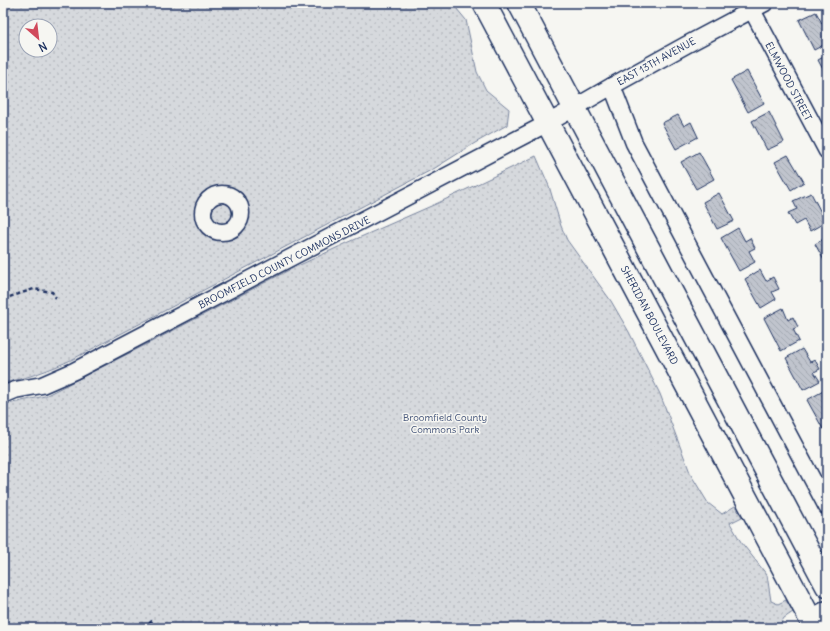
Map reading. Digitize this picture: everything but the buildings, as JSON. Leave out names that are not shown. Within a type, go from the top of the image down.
[{"type":"main road","name":"SHERIDAN BOULEVARD","points":[[484,3],[817,619]]},
{"type":"main road","points":[[519,3],[827,586]]},
{"type":"street","name":"EAST 13TH AVENUE","points":[[548,123],[612,86],[759,6]]},
{"type":"street","name":"ELMWOOD STREET","points":[[759,6],[827,151]]},
{"type":"street","points":[[612,86],[634,142],[827,507]]},
{"type":"street","name":"BROOMFIELD COUNTY COMMONS DRIVE","points":[[7,392],[42,385],[74,371],[548,123]]},
{"type":"path","points":[[3,299],[34,289],[52,292],[56,298]]},
{"type":"path","points":[[144,628],[153,620]]},
{"type":"green space","points":[[3,3],[452,3],[466,20],[477,72],[486,90],[509,109],[507,125],[435,168],[73,359],[56,367],[21,379],[3,383]]},
{"type":"green space","name":"Broomfield County Commons Park","points":[[536,156],[549,186],[561,226],[567,240],[611,301],[629,332],[660,394],[691,475],[708,503],[722,514],[735,506],[742,517],[730,523],[741,542],[767,575],[771,601],[778,604],[786,600],[793,612],[784,618],[778,628],[3,628],[3,405],[45,396],[287,271],[438,203]]}]
